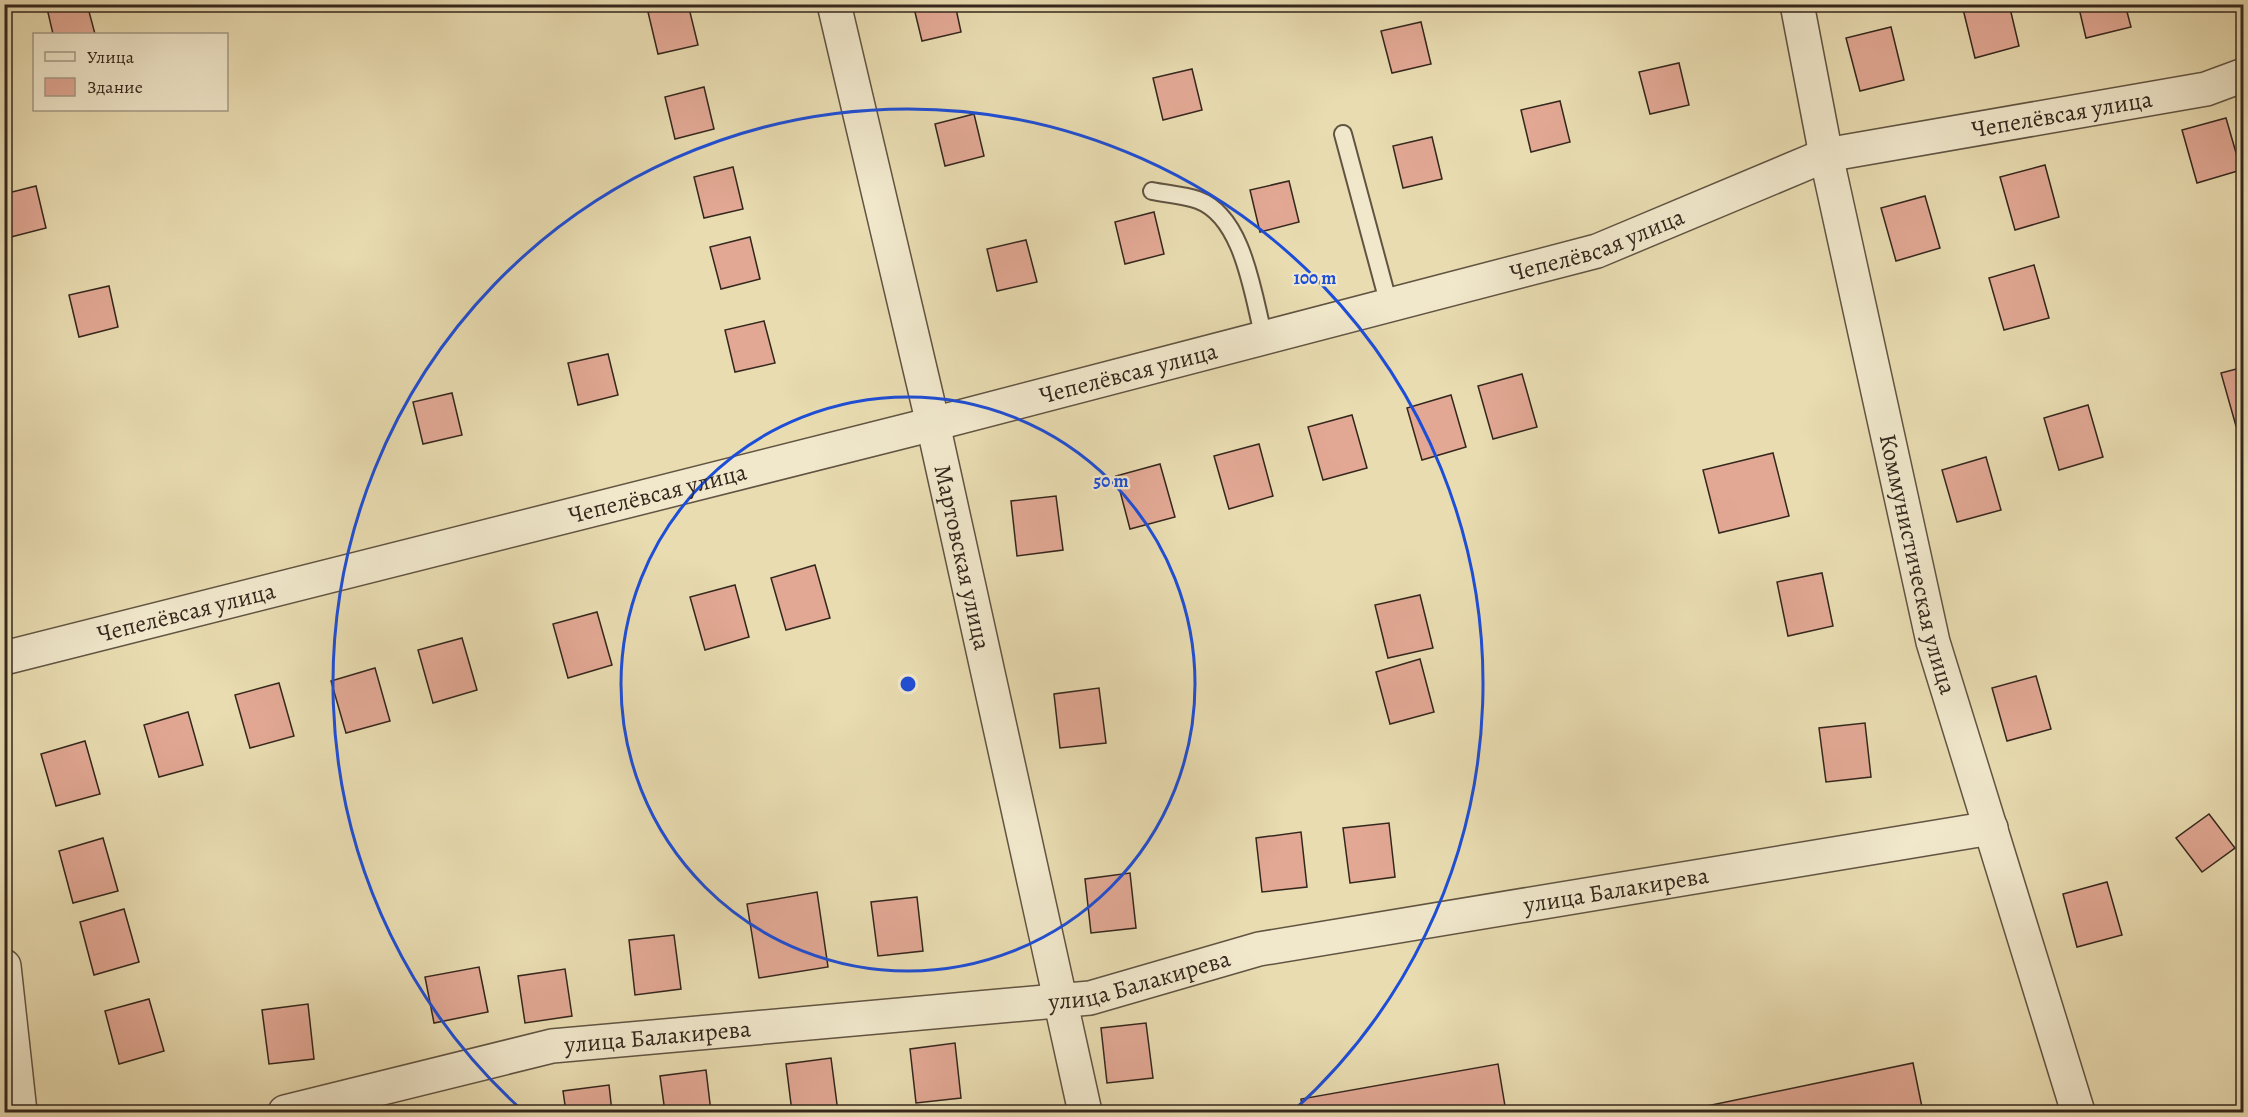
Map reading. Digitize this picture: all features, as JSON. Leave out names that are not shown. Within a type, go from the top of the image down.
[{"type":"street","name":"Мартовская улица","points":[[834,4],[933,424],[1085,1113]]},
{"type":"street","name":"Коммунистическая улица","points":[[1797,4],[1826,155],[1933,642],[2078,1113]]},
{"type":"street","name":"Чепелёвсая улица","points":[[4,658],[933,424],[1597,251],[1826,155],[2206,89],[2244,75]]},
{"type":"street","name":"улица Балакирева","points":[[285,1113],[552,1046],[1090,998],[1259,949],[1991,828]]},
{"type":"street","points":[[4,966],[20,1113]]},
{"type":"lane","points":[[1343,134],[1389,305]]},
{"type":"lane","points":[[1152,191],[1199,201],[1223,219],[1237,238],[1264,338]]},
{"type":"building","points":[[46,4],[87,4],[95,33],[53,33]]},
{"type":"building","points":[[688,4],[698,45],[658,54],[648,12]]},
{"type":"building","points":[[913,4],[955,4],[961,32],[922,41]]},
{"type":"building","points":[[2009,4],[2019,46],[1975,58],[1962,5]]},
{"type":"building","points":[[2078,4],[2125,4],[2131,27],[2086,38]]},
{"type":"building","points":[[1421,22],[1431,64],[1392,73],[1381,31]]},
{"type":"building","points":[[1891,27],[1904,80],[1860,91],[1846,38]]},
{"type":"building","points":[[1679,63],[1689,105],[1650,114],[1639,72]]},
{"type":"building","points":[[1192,69],[1202,110],[1163,120],[1153,78]]},
{"type":"building","points":[[704,87],[714,129],[675,139],[665,97]]},
{"type":"building","points":[[1560,101],[1570,142],[1531,152],[1521,110]]},
{"type":"building","points":[[974,114],[984,156],[945,166],[935,124]]},
{"type":"building","points":[[2226,118],[2241,170],[2197,183],[2182,130]]},
{"type":"building","points":[[1432,137],[1442,179],[1403,188],[1393,146]]},
{"type":"building","points":[[2045,165],[2059,217],[2015,230],[2000,177]]},
{"type":"building","points":[[733,167],[743,209],[704,218],[694,177]]},
{"type":"building","points":[[1289,181],[1299,222],[1260,232],[1250,190]]},
{"type":"building","points":[[36,186],[46,228],[7,238],[4,194]]},
{"type":"building","points":[[1925,196],[1940,248],[1896,261],[1881,208]]},
{"type":"building","points":[[1154,212],[1164,254],[1125,264],[1115,222]]},
{"type":"building","points":[[750,237],[760,279],[721,289],[710,247]]},
{"type":"building","points":[[1026,240],[1037,282],[997,291],[987,249]]},
{"type":"building","points":[[2034,265],[2049,318],[2004,330],[1989,278]]},
{"type":"building","points":[[109,286],[118,327],[79,337],[69,295]]},
{"type":"building","points":[[764,321],[775,363],[735,372],[725,330]]},
{"type":"building","points":[[608,354],[618,395],[578,405],[568,363]]},
{"type":"building","points":[[2244,367],[2244,424],[2236,426],[2221,373]]},
{"type":"building","points":[[1522,374],[1537,427],[1493,439],[1478,386]]},
{"type":"building","points":[[452,393],[462,435],[423,444],[413,402]]},
{"type":"building","points":[[1451,395],[1466,447],[1422,460],[1407,408]]},
{"type":"building","points":[[2088,405],[2103,457],[2059,470],[2044,418]]},
{"type":"building","points":[[1352,415],[1367,468],[1323,480],[1308,427]]},
{"type":"building","points":[[1259,444],[1273,496],[1229,509],[1214,456]]},
{"type":"building","points":[[1773,453],[1789,516],[1719,533],[1703,470]]},
{"type":"building","points":[[1986,457],[2001,510],[1957,522],[1942,470]]},
{"type":"building","points":[[1160,464],[1175,517],[1130,529],[1116,476]]},
{"type":"building","points":[[1056,496],[1063,550],[1017,556],[1011,501]]},
{"type":"building","points":[[815,565],[830,618],[786,630],[771,578]]},
{"type":"building","points":[[1822,573],[1833,626],[1788,636],[1777,582]]},
{"type":"building","points":[[735,585],[749,637],[705,650],[690,597]]},
{"type":"building","points":[[1420,595],[1433,648],[1388,658],[1375,605]]},
{"type":"building","points":[[597,612],[612,665],[568,678],[553,624]]},
{"type":"building","points":[[462,638],[477,690],[433,703],[418,650]]},
{"type":"building","points":[[1420,659],[1434,712],[1390,724],[1376,672]]},
{"type":"building","points":[[375,668],[390,721],[346,733],[331,681]]},
{"type":"building","points":[[2036,676],[2051,729],[2007,741],[1992,688]]},
{"type":"building","points":[[279,683],[294,736],[250,748],[235,695]]},
{"type":"building","points":[[1099,688],[1106,743],[1060,748],[1054,694]]},
{"type":"building","points":[[188,712],[203,765],[159,777],[144,725]]},
{"type":"building","points":[[1865,723],[1871,777],[1826,782],[1819,728]]},
{"type":"building","points":[[85,741],[100,794],[56,806],[41,754]]},
{"type":"building","points":[[2209,814],[2235,848],[2202,872],[2176,838]]},
{"type":"building","points":[[1389,823],[1395,877],[1350,883],[1343,828]]},
{"type":"building","points":[[1301,832],[1307,887],[1262,892],[1256,838]]},
{"type":"building","points":[[103,838],[118,891],[73,903],[59,851]]},
{"type":"building","points":[[1130,873],[1136,928],[1091,933],[1085,879]]},
{"type":"building","points":[[2107,882],[2122,935],[2077,947],[2063,894]]},
{"type":"building","points":[[817,892],[828,967],[759,978],[747,904]]},
{"type":"building","points":[[917,897],[923,951],[878,956],[871,902]]},
{"type":"building","points":[[124,909],[139,962],[94,975],[80,922]]},
{"type":"building","points":[[674,935],[681,989],[635,995],[629,940]]},
{"type":"building","points":[[479,967],[488,1012],[434,1023],[425,977]]},
{"type":"building","points":[[565,969],[572,1016],[525,1023],[518,976]]},
{"type":"building","points":[[149,999],[164,1051],[119,1064],[105,1011]]},
{"type":"building","points":[[308,1004],[314,1059],[269,1064],[262,1010]]},
{"type":"building","points":[[1146,1023],[1153,1078],[1107,1083],[1101,1028]]},
{"type":"building","points":[[955,1043],[961,1098],[916,1103],[910,1049]]},
{"type":"building","points":[[831,1058],[838,1112],[792,1112],[786,1064]]},
{"type":"building","points":[[1913,1063],[1923,1112],[1678,1112]]},
{"type":"building","points":[[1498,1064],[1506,1112],[1303,1112],[1301,1099]]},
{"type":"building","points":[[706,1070],[711,1112],[665,1112],[660,1076]]},
{"type":"building","points":[[609,1085],[612,1112],[566,1112],[563,1091]]}]
